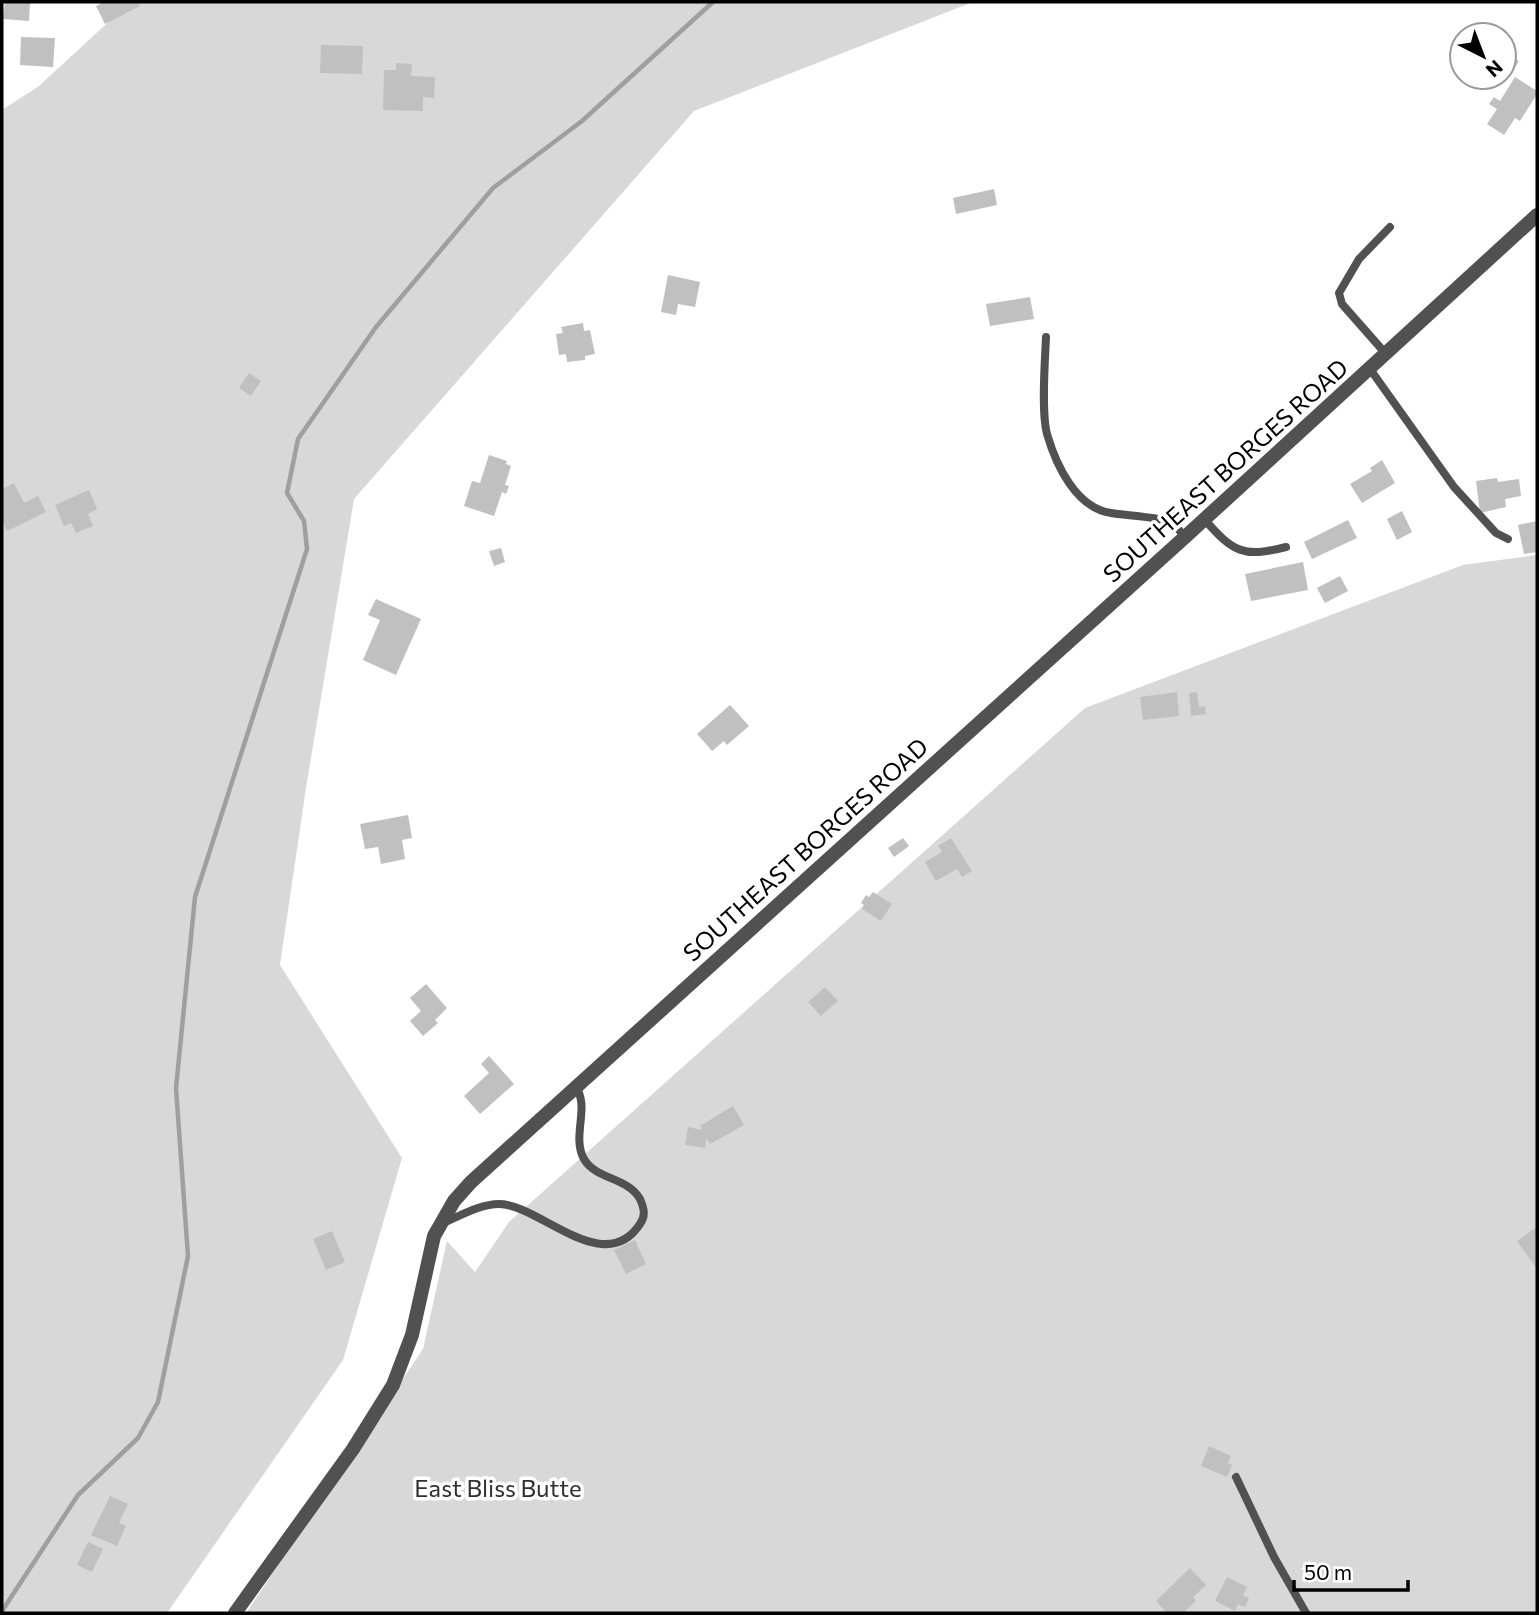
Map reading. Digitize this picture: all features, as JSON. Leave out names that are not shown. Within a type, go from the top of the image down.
[{"type":"street","name":"SOUTHEAST BORGES ROAD","points":[[235,1613],[353,1449],[393,1385],[412,1335],[430,1250],[440,1224],[454,1201],[471,1182],[1205,520],[1537,215]]},
{"type":"lane","points":[[1386,354],[1345,308],[1339,295],[1359,259],[1390,227]]},
{"type":"lane","points":[[1046,337],[1046,432],[1066,478],[1077,494],[1086,504],[1102,512],[1164,521],[1175,526],[1185,537]]},
{"type":"lane","points":[[1370,369],[1454,487],[1496,533],[1508,539]]},
{"type":"lane","points":[[1205,520],[1226,541],[1247,553],[1263,553],[1286,547]]},
{"type":"lane","points":[[440,1224],[486,1206],[500,1204],[514,1207],[569,1236],[591,1242],[610,1243],[633,1233],[641,1223],[644,1209],[630,1188],[596,1169],[583,1158],[579,1138],[581,1098],[575,1086]]},
{"type":"lane","points":[[1236,1477],[1274,1557],[1306,1613]]},
{"type":"green space","points":[[130,2],[973,2],[694,111],[354,499],[280,965],[402,1158],[343,1360],[167,1613],[2,1613],[2,110],[39,86]]},
{"type":"green space","name":"East Bliss Butte","points":[[1537,555],[1537,1613],[246,1613],[423,1349],[447,1241],[475,1272],[509,1222],[1085,708],[1463,565]]},
{"type":"building","points":[[5,2],[30,2],[29,21],[3,19]]},
{"type":"building","points":[[105,2],[138,2],[140,6],[105,24],[96,6]]},
{"type":"building","points":[[21,37],[55,38],[53,67],[20,65]]},
{"type":"building","points":[[321,45],[363,46],[362,74],[320,73]]},
{"type":"building","points":[[396,63],[412,64],[411,76],[435,77],[434,98],[423,97],[423,111],[383,110],[384,70],[396,70]]},
{"type":"building","points":[[1518,79],[1537,91],[1520,121],[1515,118],[1504,135],[1487,124],[1497,109],[1489,104],[1494,97],[1500,101],[1506,91],[1518,91]]},
{"type":"building","points":[[994,189],[997,205],[956,214],[953,198]]},
{"type":"building","points":[[668,275],[700,282],[695,307],[678,304],[676,315],[661,312]]},
{"type":"building","points":[[1030,297],[1034,319],[990,326],[986,304]]},
{"type":"building","points":[[583,323],[584,331],[590,330],[595,354],[585,356],[585,360],[567,362],[566,354],[559,355],[556,334],[563,333],[561,327]]},
{"type":"building","points":[[249,373],[261,381],[251,396],[239,388]]},
{"type":"building","points":[[489,455],[507,461],[506,464],[511,466],[505,485],[509,486],[506,494],[502,492],[494,516],[464,506],[472,481],[480,483]]},
{"type":"building","points":[[1382,460],[1395,483],[1362,503],[1350,484],[1372,471],[1370,468]]},
{"type":"building","points":[[1497,478],[1498,482],[1519,479],[1521,496],[1505,499],[1506,507],[1480,513],[1476,481]]},
{"type":"building","points":[[14,483],[24,503],[38,496],[46,512],[7,531],[2,520],[2,489]]},
{"type":"building","points":[[89,490],[97,509],[88,514],[93,526],[76,533],[71,523],[64,526],[55,505]]},
{"type":"building","points":[[1402,511],[1412,532],[1397,540],[1387,519]]},
{"type":"building","points":[[1348,520],[1357,538],[1312,559],[1304,542]]},
{"type":"building","points":[[1537,521],[1537,552],[1524,554],[1518,525]]},
{"type":"building","points":[[501,548],[505,562],[494,566],[489,551]]},
{"type":"building","points":[[1303,562],[1308,590],[1251,601],[1245,574]]},
{"type":"building","points":[[1340,576],[1348,591],[1325,603],[1317,588]]},
{"type":"building","points":[[376,599],[421,619],[396,675],[363,660],[380,620],[368,615]]},
{"type":"building","points":[[1177,692],[1179,716],[1143,720],[1140,697]]},
{"type":"building","points":[[1197,692],[1199,707],[1205,706],[1206,714],[1191,716],[1189,693]]},
{"type":"building","points":[[730,705],[749,726],[727,745],[724,741],[712,751],[697,734]]},
{"type":"building","points":[[408,815],[412,838],[402,840],[405,859],[381,864],[378,847],[365,849],[360,824]]},
{"type":"building","points":[[903,838],[909,846],[894,857],[888,848]]},
{"type":"building","points":[[951,838],[972,871],[962,877],[957,869],[936,881],[925,862],[942,852],[938,846]]},
{"type":"building","points":[[873,892],[892,904],[881,921],[862,909],[864,905],[861,903],[866,895],[869,897]]},
{"type":"building","points":[[426,984],[447,1008],[435,1020],[438,1023],[423,1036],[410,1021],[421,1011],[410,998]]},
{"type":"building","points":[[825,987],[838,1001],[821,1016],[808,1002]]},
{"type":"building","points":[[489,1056],[514,1084],[480,1114],[464,1096],[489,1073],[481,1064]]},
{"type":"building","points":[[733,1106],[744,1125],[710,1144],[706,1138],[705,1148],[685,1145],[688,1127],[702,1130],[700,1126]]},
{"type":"building","points":[[1537,1227],[1537,1269],[1517,1241]]},
{"type":"building","points":[[332,1231],[345,1262],[326,1270],[313,1239]]},
{"type":"building","points":[[635,1240],[646,1264],[626,1274],[614,1250]]},
{"type":"building","points":[[1209,1446],[1231,1456],[1228,1463],[1232,1465],[1227,1477],[1201,1466]]},
{"type":"building","points":[[110,1496],[128,1504],[119,1523],[126,1526],[117,1546],[91,1535]]},
{"type":"building","points":[[88,1542],[103,1549],[92,1572],[77,1565]]},
{"type":"building","points":[[1190,1568],[1206,1585],[1193,1597],[1196,1601],[1183,1613],[1167,1613],[1156,1601]]},
{"type":"building","points":[[1227,1577],[1247,1587],[1243,1595],[1249,1598],[1245,1607],[1238,1604],[1235,1611],[1215,1601]]},
{"type":"waterway","points":[[2,1611],[78,1495],[138,1438],[158,1402],[188,1256],[176,1088],[195,897],[307,549],[304,521],[287,493],[298,439],[376,327],[493,188],[582,121],[713,2]]}]
